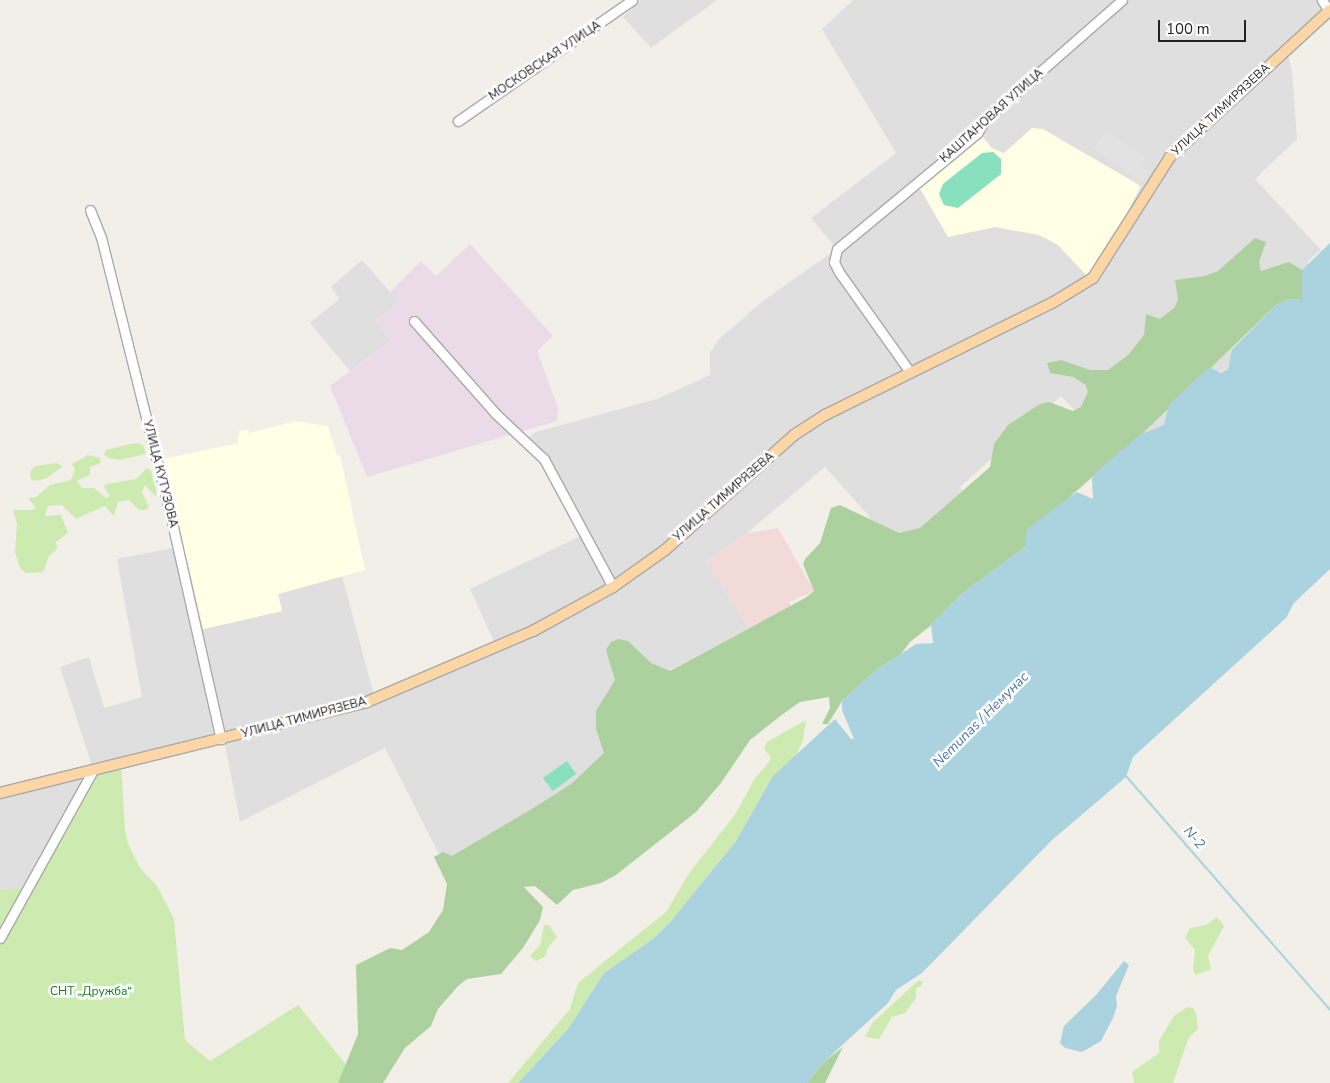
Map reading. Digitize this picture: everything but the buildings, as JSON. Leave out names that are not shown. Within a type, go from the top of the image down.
[{"type":"main road","name":"УЛИЦА ТИМИРЯЗЕВА","points":[[0,793],[346,709],[382,697],[533,631],[613,588],[665,550],[794,435],[826,415],[910,372],[1052,303],[1093,278],[1170,157],[1329,11]]},
{"type":"street","name":"МОСКОВСКАЯ УЛИЦА","points":[[458,121],[632,0]]},
{"type":"street","name":"КАШТАНОВАЯ УЛИЦА","points":[[910,372],[838,272],[834,262],[837,249],[976,133],[985,120],[1122,0]]},
{"type":"street","points":[[1322,0],[1329,11]]},
{"type":"street","name":"УЛИЦА КУТУЗОВА","points":[[90,210],[101,237],[169,509],[221,739]]},
{"type":"street","points":[[414,321],[496,414],[544,459],[613,588]]},
{"type":"street","points":[[0,938],[93,770]]},
{"type":"shaded area","points":[[641,0],[717,0],[651,48],[623,17]]},
{"type":"shaded area","points":[[853,0],[1330,0],[1330,10],[1286,49],[1292,71],[1297,139],[1255,179],[1321,250],[1308,261],[1303,294],[1230,362],[1228,369],[1218,372],[1165,425],[1141,434],[1116,454],[1061,396],[960,487],[972,503],[895,559],[868,515],[825,467],[747,533],[706,561],[749,628],[596,710],[627,769],[444,864],[385,748],[240,822],[224,739],[93,769],[60,667],[89,657],[104,708],[142,697],[117,559],[178,547],[198,630],[282,611],[278,594],[342,576],[375,699],[497,648],[470,589],[585,534],[561,485],[525,440],[536,432],[657,399],[710,375],[710,353],[718,340],[764,300],[837,249],[811,218],[896,153],[822,29]]},
{"type":"shaded area","points":[[1032,128],[1043,129],[1141,186],[1103,259],[1086,275],[1058,245],[1039,235],[995,227],[948,237],[919,187],[982,136],[992,148],[1004,153]]},
{"type":"shaded area","points":[[1106,130],[1146,158],[1141,166],[1150,173],[1144,183],[1093,149]]},
{"type":"shaded area","points":[[470,244],[553,336],[537,351],[558,408],[557,421],[367,477],[330,386],[391,341],[376,321],[399,302],[390,292],[421,261],[436,276]]},
{"type":"shaded area","points":[[362,260],[399,302],[376,321],[391,341],[350,371],[310,323],[339,299],[331,287]]},
{"type":"shaded area","points":[[296,421],[328,426],[337,456],[340,455],[365,570],[278,594],[282,611],[204,629],[163,459],[238,443],[239,431],[248,430],[249,433]]},
{"type":"shaded area","points":[[778,528],[814,591],[789,602],[791,606],[749,628],[706,561],[747,533]]},
{"type":"shaded area","points":[[93,770],[30,887],[0,890],[0,782],[1,793]]},
{"type":"green space","points":[[993,152],[1001,159],[1001,174],[958,208],[944,205],[939,194],[943,184],[982,153]]},
{"type":"green space","points":[[1255,238],[1266,242],[1259,262],[1261,271],[1289,262],[1302,270],[1302,300],[1289,299],[1276,305],[1142,434],[1073,494],[1025,547],[963,593],[930,626],[910,642],[901,654],[875,671],[842,701],[828,724],[822,724],[830,708],[829,697],[800,702],[783,714],[750,740],[721,783],[696,812],[616,875],[601,883],[573,890],[557,905],[535,886],[524,887],[543,907],[540,920],[523,948],[501,974],[467,979],[458,986],[438,1009],[431,1026],[405,1048],[383,1083],[338,1083],[358,1034],[356,965],[390,948],[402,950],[429,932],[443,910],[447,884],[434,857],[443,852],[452,856],[535,807],[571,784],[604,753],[596,729],[596,711],[615,680],[606,650],[611,642],[618,639],[628,641],[651,663],[670,671],[805,598],[814,591],[803,564],[805,559],[820,543],[831,508],[840,505],[899,533],[920,528],[990,467],[994,444],[1008,425],[1040,404],[1049,402],[1073,411],[1081,407],[1088,392],[1086,385],[1073,377],[1050,373],[1047,363],[1061,360],[1090,370],[1108,370],[1128,355],[1144,335],[1146,314],[1160,319],[1174,308],[1178,300],[1175,280],[1205,276],[1218,271]]},
{"type":"green space","points":[[135,443],[143,445],[146,454],[120,460],[108,458],[104,454],[106,450]]},
{"type":"green space","points":[[88,455],[100,458],[101,463],[90,467],[90,475],[77,481],[82,488],[94,488],[106,498],[110,496],[104,487],[107,484],[136,479],[147,468],[151,471],[157,494],[155,496],[145,485],[142,492],[149,507],[145,510],[139,510],[129,500],[118,502],[114,516],[105,506],[76,519],[62,505],[48,506],[45,516],[61,515],[68,533],[56,542],[57,549],[49,556],[43,572],[26,573],[20,568],[15,552],[17,524],[13,510],[33,510],[36,508],[28,498],[36,497],[50,485],[71,480],[75,469],[72,464]]},
{"type":"green space","points":[[56,463],[63,466],[47,478],[36,481],[31,479],[30,472],[35,466]]},
{"type":"green space","points":[[806,720],[803,740],[797,754],[769,783],[736,841],[672,920],[653,939],[604,973],[568,1029],[518,1083],[508,1083],[570,1009],[578,983],[666,912],[688,875],[736,813],[755,778],[769,762],[771,757],[764,749],[767,742]]},
{"type":"green space","points":[[567,761],[576,774],[553,791],[543,778]]},
{"type":"green space","name":"СНТ „Дружба“","points":[[121,763],[125,831],[128,844],[140,868],[157,886],[174,919],[185,1040],[210,1061],[298,1005],[347,1066],[338,1083],[0,1083],[0,890],[30,887],[93,770]]},
{"type":"green space","points":[[1217,917],[1224,926],[1208,956],[1211,969],[1196,975],[1193,970],[1195,950],[1185,938],[1190,928],[1206,925]]},
{"type":"green space","points":[[544,925],[549,925],[557,937],[547,949],[546,956],[536,961],[530,956],[540,945]]},
{"type":"green space","points":[[919,980],[923,982],[922,985],[916,989],[916,998],[905,1013],[892,1017],[879,1039],[865,1037],[873,1022]]},
{"type":"green space","points":[[1187,1007],[1193,1008],[1196,1013],[1198,1029],[1189,1037],[1173,1083],[1134,1083],[1132,1072],[1159,1053],[1159,1041],[1174,1016]]},
{"type":"green space","points":[[843,1047],[825,1083],[807,1083],[825,1061]]},
{"type":"water","name":"Nemunas / Немунас","points":[[1330,243],[1330,569],[1294,603],[1286,618],[1133,757],[1126,777],[1051,841],[922,973],[896,990],[888,1003],[825,1061],[807,1083],[518,1083],[568,1029],[604,973],[653,939],[672,920],[736,841],[773,776],[835,719],[851,739],[854,739],[842,710],[842,701],[875,671],[916,644],[933,643],[931,624],[963,593],[1025,547],[1027,529],[1077,492],[1093,499],[1092,479],[1095,473],[1141,434],[1164,425],[1169,405],[1207,369],[1211,368],[1221,373],[1228,369],[1232,350],[1276,305],[1289,299],[1302,300],[1302,270]]},
{"type":"water","points":[[1124,961],[1129,965],[1116,996],[1117,1006],[1113,1018],[1101,1041],[1082,1052],[1065,1048],[1060,1043],[1064,1026],[1096,995]]},
{"type":"waterway","name":"N-2","points":[[1126,776],[1330,1010]]}]
